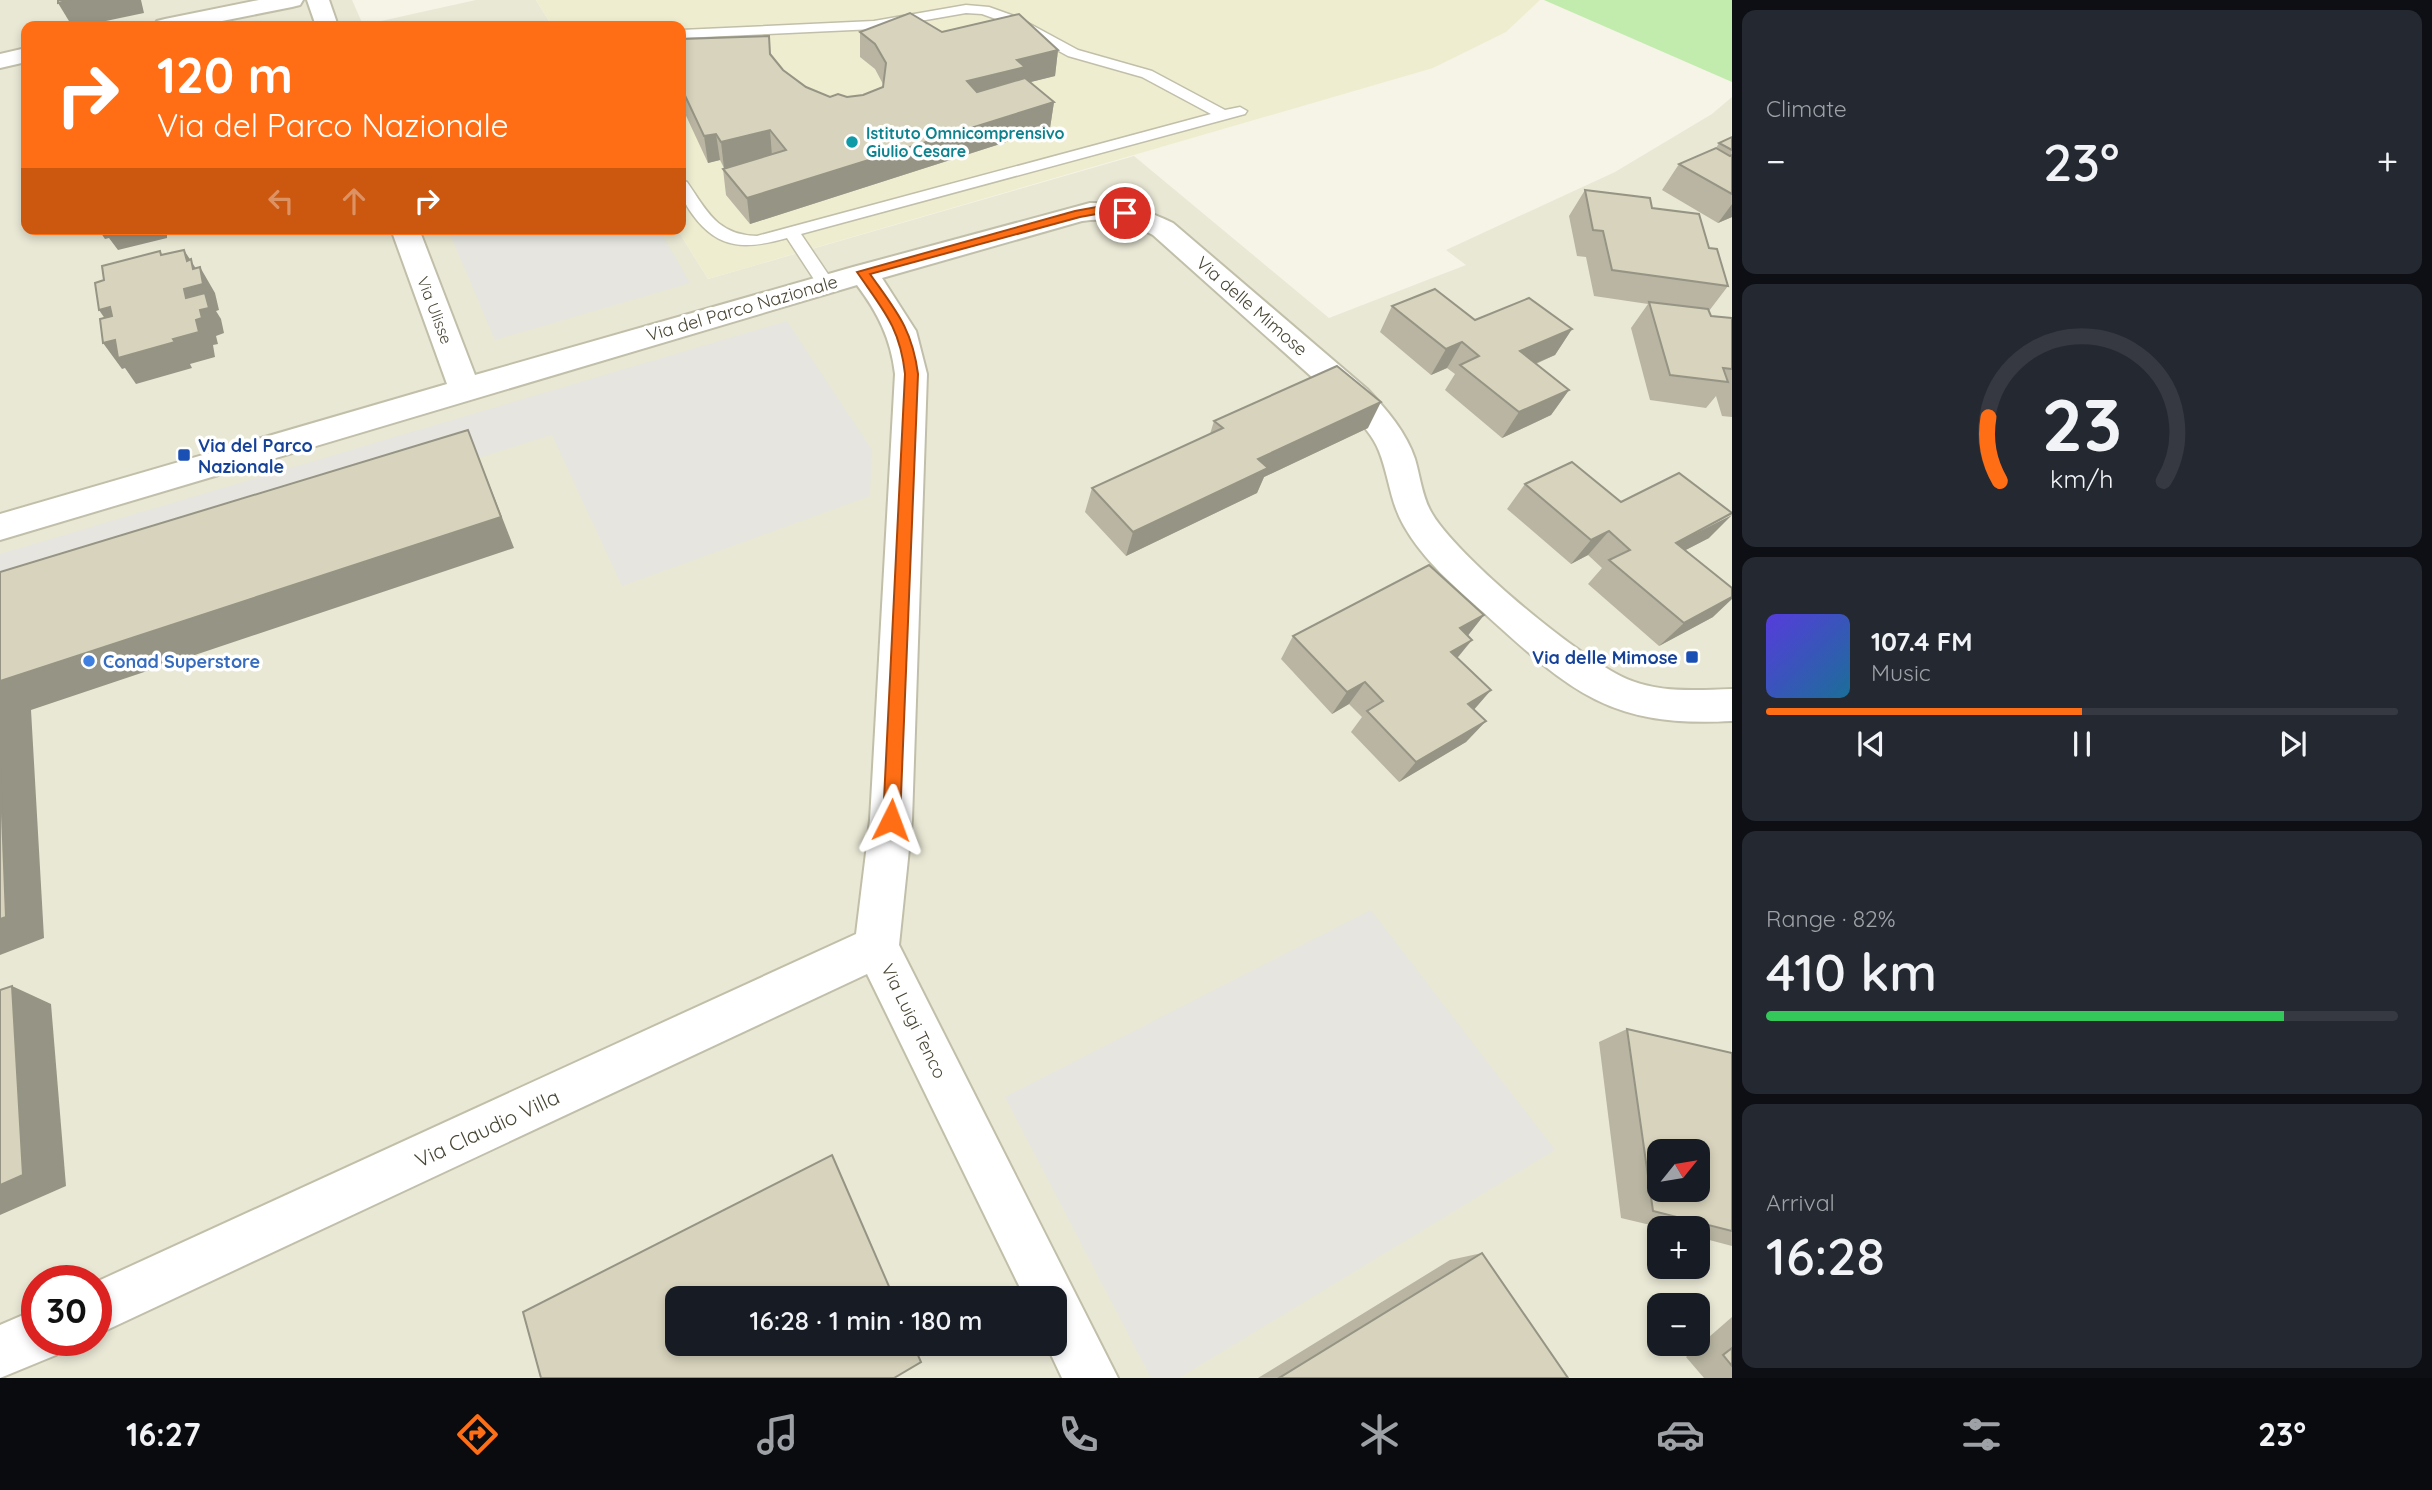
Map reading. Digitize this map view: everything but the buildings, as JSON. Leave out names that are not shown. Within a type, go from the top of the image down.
[{"type":"street","points":[[189,21],[292,0]]},
{"type":"street","points":[[317,0],[325,21]]},
{"type":"street","points":[[0,61],[21,56]]},
{"type":"street","name":"Via del Parco Nazionale","points":[[0,527],[863,272],[1079,214],[1102,209],[1125,213]]},
{"type":"street","name":"Via delle Mimose","points":[[1125,213],[1163,229],[1367,408],[1392,445],[1412,510],[1428,536],[1460,570],[1563,663],[1597,685],[1641,701],[1700,707],[1732,705]]},
{"type":"street","name":"Via Ulisse","points":[[407,235],[465,390]]},
{"type":"street","name":"Via Luigi Tenco","points":[[863,272],[900,325],[908,349],[911,374],[891,820],[877,947],[1046,1286]]},
{"type":"street","name":"Via Claudio Villa","points":[[112,1302],[877,947]]},
{"type":"street","points":[[1067,1339],[1079,1373]]},
{"type":"street","points":[[0,1353],[21,1343]]},
{"type":"lane","points":[[686,34],[874,25],[966,9],[984,10],[1012,20],[1073,53],[1147,74],[1223,115]]},
{"type":"lane","points":[[686,192],[707,223],[722,236],[744,242],[792,234],[1240,111]]},
{"type":"lane","points":[[792,234],[825,284]]},
{"type":"shaded area","points":[[0,0],[352,0],[361,21],[21,21],[21,235],[681,235],[708,279],[1134,156],[1329,318],[1466,265],[1446,250],[1615,172],[1712,114],[1732,97],[1732,1378],[0,1378]]},
{"type":"shaded area","points":[[476,0],[536,0],[549,21],[381,21]]},
{"type":"shaded area","points":[[536,0],[1540,0],[1506,32],[1433,68],[708,279],[681,235],[686,235],[686,21],[549,21]]},
{"type":"shaded area","points":[[451,235],[662,235],[690,283],[495,340]]},
{"type":"shaded area","points":[[787,321],[872,450],[870,496],[622,586],[552,435],[0,605],[0,554]]},
{"type":"shaded area","points":[[1371,910],[1555,1150],[1179,1378],[1151,1378],[1005,1097]]},
{"type":"green space","points":[[1544,0],[1732,0],[1732,82]]},
{"type":"place","name":"Istituto Omnicomprensivo Giulio Cesare","points":[[852,142]]},
{"type":"place","name":"Via del Parco Nazionale","points":[[184,455]]},
{"type":"place","name":"Via delle Mimose","points":[[1692,657]]},
{"type":"place","name":"Conad Superstore","points":[[89,661]]},
{"type":"route","points":[[891,820],[911,374],[905,335],[894,313],[863,272],[1091,211],[1102,209],[1125,213]]}]
